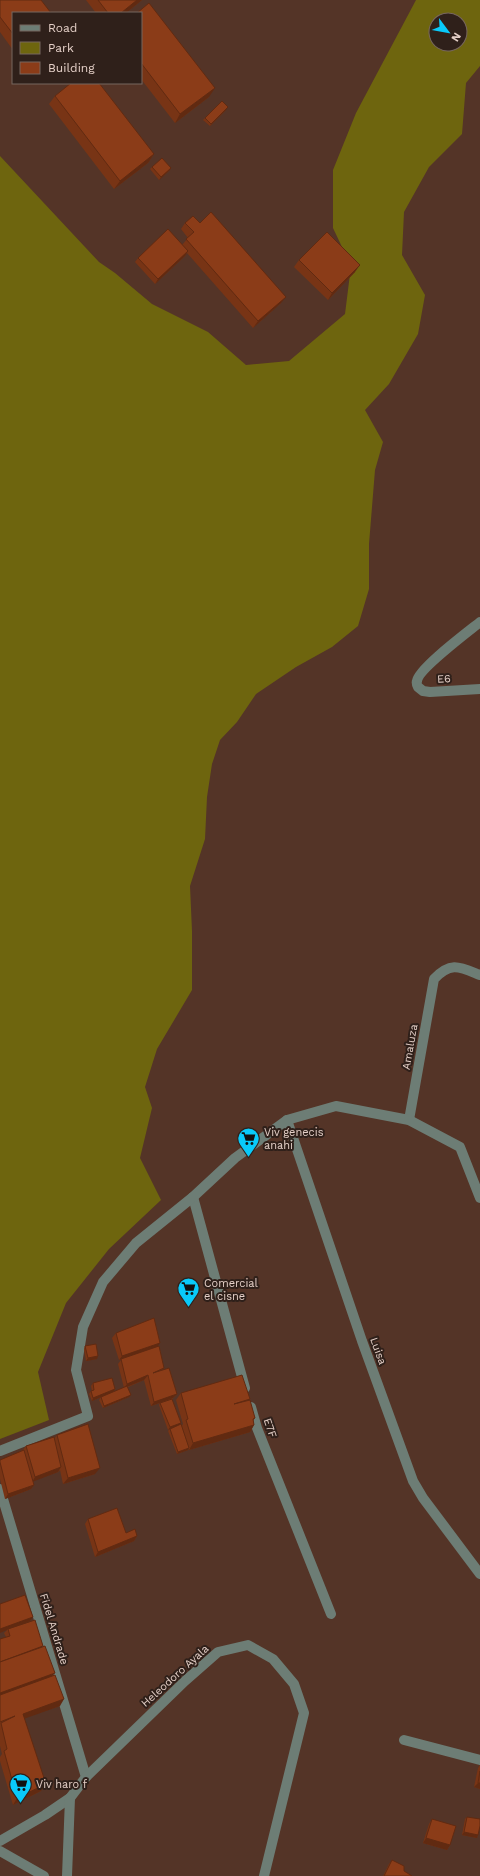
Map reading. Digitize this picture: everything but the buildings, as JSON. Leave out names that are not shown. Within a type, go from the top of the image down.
[{"type":"street","name":"E6","points":[[480,622],[440,655],[421,673],[417,680],[418,687],[423,691],[430,692],[480,689]]},
{"type":"street","name":"Amaluza","points":[[409,1120],[434,979],[442,970],[452,966],[480,975]]},
{"type":"street","points":[[0,1451],[88,1416],[76,1370],[83,1327],[103,1282],[136,1243],[193,1197],[235,1158],[287,1120],[336,1106],[409,1120],[460,1147],[480,1198]]},
{"type":"street","name":"Luisa","points":[[287,1120],[362,1341],[413,1482],[423,1498],[480,1574]]},
{"type":"street","name":"E7F","points":[[193,1197],[257,1428],[331,1614]]},
{"type":"street","name":"Fidel Andrade","points":[[0,1489],[86,1777]]},
{"type":"street","name":"Heleodoro Ayala","points":[[0,1841],[70,1798],[86,1777],[185,1681],[218,1652],[248,1645],[273,1659],[294,1684],[304,1713],[264,1876]]},
{"type":"street","points":[[404,1740],[480,1760]]},
{"type":"street","points":[[67,1876],[70,1798]]},
{"type":"street","points":[[0,1851],[44,1876]]},
{"type":"green space","points":[[416,0],[480,0],[480,66],[466,83],[462,134],[429,167],[404,212],[402,255],[425,295],[418,334],[389,384],[365,410],[383,442],[375,470],[369,544],[369,589],[358,626],[332,647],[296,667],[256,694],[237,722],[220,740],[212,764],[207,797],[205,839],[190,886],[192,990],[157,1049],[145,1087],[152,1108],[140,1158],[161,1200],[109,1249],[66,1303],[38,1372],[49,1420],[0,1439],[0,156],[99,262],[115,273],[152,304],[208,332],[246,365],[289,361],[345,314],[351,266],[333,228],[333,170],[356,113]]},
{"type":"place","name":"Viv genecis anahi","points":[[249,1158]]},
{"type":"place","name":"Comercial el cisne","points":[[188,1308]]},
{"type":"place","name":"Viv haro f","points":[[21,1804]]}]
